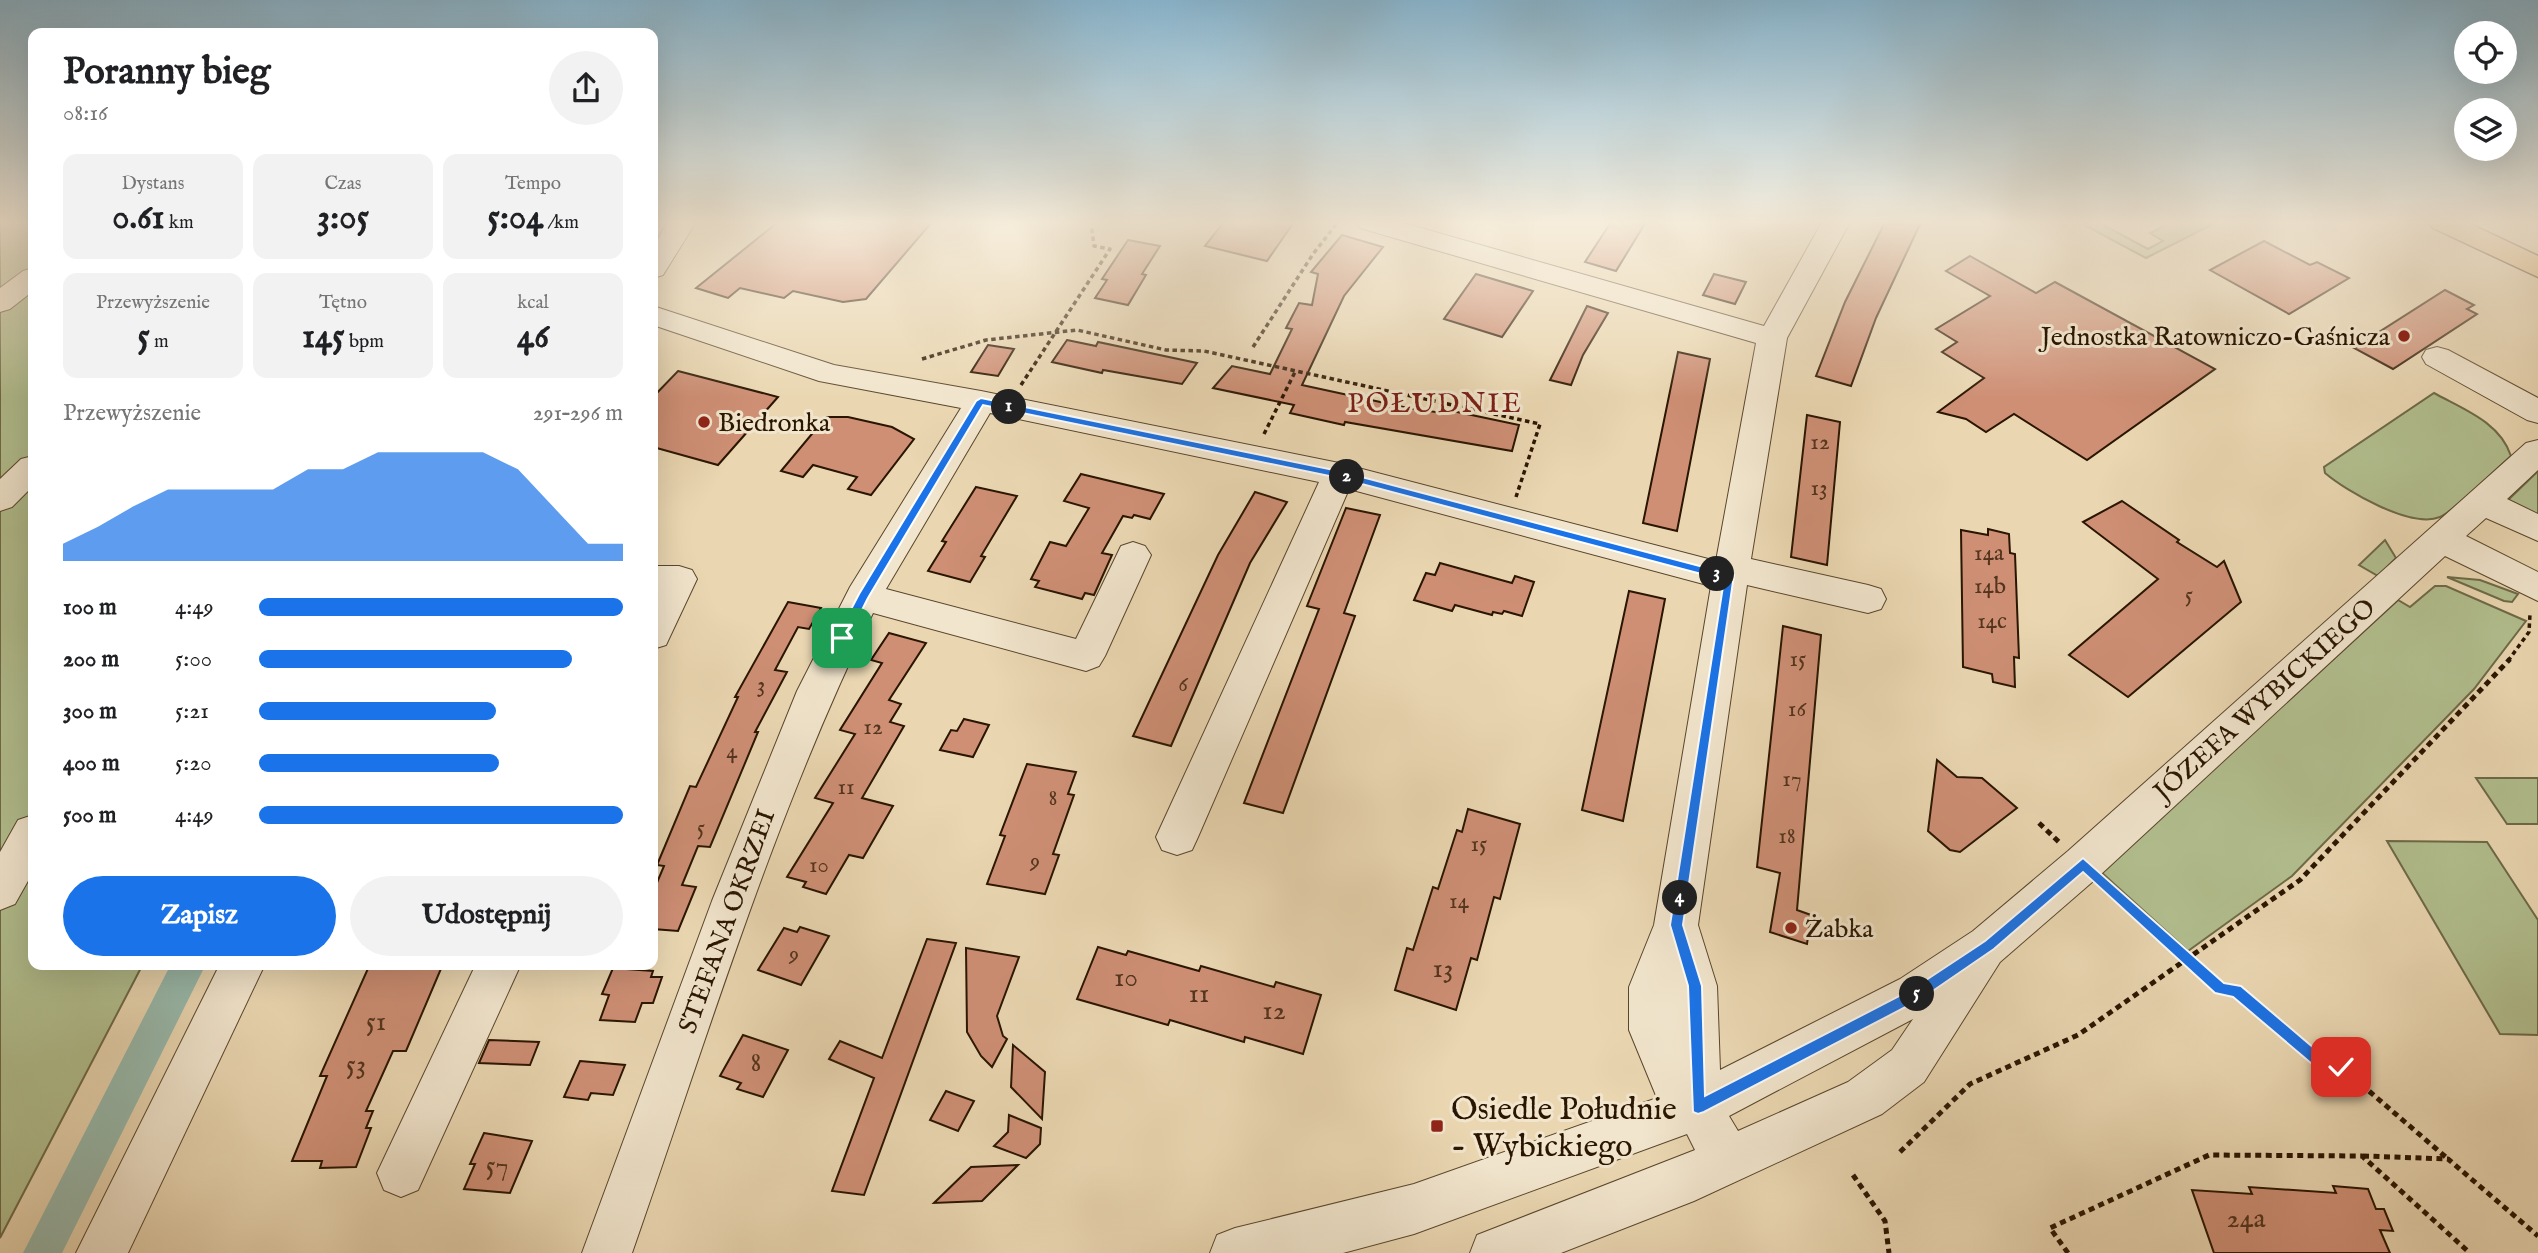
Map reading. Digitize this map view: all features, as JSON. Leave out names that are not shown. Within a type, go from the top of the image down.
[{"type":"street","points":[[1573,280],[1772,338]]},
{"type":"street","points":[[1728,1162],[1698,1107],[1672,1080],[1652,1030],[1651,987],[1676,925],[1731,573],[1772,338],[1804,280]]},
{"type":"street","points":[[0,303],[28,281]]},
{"type":"street","points":[[658,317],[830,374],[981,401],[1339,475],[1731,573],[1868,599]]},
{"type":"street","points":[[2437,357],[2538,412]]},
{"type":"street","name":"STEFANA OKRZEI","points":[[607,1253],[773,794],[816,691],[863,597],[981,401]]},
{"type":"street","name":"JÓZEFA WYBICKIEGO","points":[[1235,1253],[1413,1209],[1698,1107],[1916,994],[1989,945],[2083,864],[2538,451]]},
{"type":"street","points":[[0,499],[28,472]]},
{"type":"street","points":[[1177,837],[1339,475]]},
{"type":"street","points":[[2482,501],[2538,529]]},
{"type":"street","points":[[2440,538],[2534,601]]},
{"type":"street","points":[[863,597],[1086,656],[1133,555]]},
{"type":"street","points":[[658,579],[679,579],[658,624]]},
{"type":"street","points":[[0,891],[28,842]]},
{"type":"street","name":"JÓZEFA WYBICKIEGO","points":[[1495,1253],[1728,1162],[1865,1098],[1908,1066],[1989,945]]},
{"type":"street","points":[[102,1253],[240,970]]},
{"type":"street","points":[[401,1173],[496,970]]},
{"type":"path","points":[[1021,385],[1089,280]]},
{"type":"path","points":[[1253,347],[1296,280]]},
{"type":"path","points":[[922,359],[986,340],[1077,330],[1166,350],[1204,351],[1539,424],[1514,504]]},
{"type":"path","points":[[1263,438],[1294,372]]},
{"type":"path","points":[[1008,382],[1035,387]]},
{"type":"path","points":[[1900,1152],[1970,1084],[2078,1035],[2300,880],[2509,660],[2529,632],[2534,601]]},
{"type":"path","points":[[2039,823],[2220,989],[2236,991],[2317,1059],[2341,1067],[2538,1236]]},
{"type":"path","points":[[2068,1253],[2050,1228],[2210,1154],[2448,1159]]},
{"type":"path","points":[[2362,1156],[2470,1253]]},
{"type":"path","points":[[1853,1174],[1885,1221],[1889,1253]]},
{"type":"green space","points":[[0,280],[28,280],[28,970],[140,970],[0,1238]]},
{"type":"green space","points":[[2434,393],[2489,425],[2506,444],[2511,456],[2446,513],[2428,519],[2396,513],[2363,498],[2325,473],[2324,467]]},
{"type":"green space","points":[[2538,471],[2538,530],[2506,502]]},
{"type":"green space","points":[[2385,540],[2396,558],[2378,576],[2359,565]]},
{"type":"green space","points":[[2447,577],[2480,580],[2518,594],[2512,602],[2504,601]]},
{"type":"green space","points":[[2435,586],[2446,586],[2526,621],[2474,689],[2292,876],[2188,951],[2101,872],[2398,600],[2410,607]]},
{"type":"green space","points":[[2476,778],[2538,778],[2538,824],[2507,824]]},
{"type":"green space","points":[[2387,841],[2487,842],[2538,920],[2538,1035],[2500,1034]]},
{"type":"building","points":[[705,280],[882,280],[866,299],[843,302],[793,291],[784,298],[740,288],[728,298],[696,288]]},
{"type":"building","points":[[1107,280],[1143,280],[1128,305],[1095,298]]},
{"type":"building","points":[[1317,280],[1356,280],[1344,296],[1302,385],[1408,408],[1442,413],[1443,409],[1519,425],[1512,451],[1345,422],[1344,425],[1290,413],[1294,405],[1213,388],[1232,366],[1270,374],[1292,329],[1286,328],[1299,303],[1312,305]]},
{"type":"building","points":[[1471,280],[1498,280],[1533,291],[1502,337],[1444,319]]},
{"type":"building","points":[[1711,280],[1746,282],[1735,304],[1703,295]]},
{"type":"building","points":[[1856,280],[1894,280],[1876,318],[1851,386],[1816,376]]},
{"type":"building","points":[[1963,280],[2014,280],[2036,293],[2055,282],[2215,369],[2087,460],[2014,414],[1986,432],[1966,419],[1938,412],[1984,378],[1942,352],[1957,342],[1936,329],[1990,296]]},
{"type":"building","points":[[2229,280],[2345,280],[2289,314]]},
{"type":"building","points":[[2445,290],[2474,305],[2467,309],[2477,314],[2393,369],[2354,348]]},
{"type":"building","points":[[1587,306],[1608,313],[1583,355],[1571,385],[1550,380]]},
{"type":"building","points":[[1067,340],[1096,346],[1098,342],[1197,363],[1182,384],[1103,370],[1102,373],[1052,362]]},
{"type":"building","points":[[988,345],[1014,349],[998,376],[971,372]]},
{"type":"building","points":[[1678,352],[1710,359],[1677,531],[1643,523]]},
{"type":"building","name":"Biedronka","points":[[678,371],[778,397],[718,465],[658,448],[658,392]]},
{"type":"building","points":[[1807,415],[1840,422],[1827,565],[1791,557]]},
{"type":"building","points":[[826,417],[848,417],[892,427],[914,439],[871,495],[848,489],[857,477],[813,465],[803,477],[781,471]]},
{"type":"building","points":[[1081,474],[1164,494],[1150,519],[1134,515],[1132,518],[1123,516],[1102,553],[1112,555],[1094,595],[1085,593],[1082,599],[1035,587],[1039,581],[1031,579],[1050,542],[1066,546],[1089,508],[1064,501]]},
{"type":"building","points":[[976,487],[1017,496],[981,556],[985,557],[970,582],[928,571],[946,542],[942,541]]},
{"type":"building","points":[[1255,492],[1287,502],[1250,563],[1171,746],[1133,736],[1218,555]]},
{"type":"building","points":[[2122,501],[2179,540],[2177,542],[2217,567],[2224,561],[2241,602],[2128,697],[2069,655],[2158,579],[2083,522]]},
{"type":"building","points":[[1346,508],[1380,515],[1344,613],[1355,616],[1283,813],[1244,803],[1319,609],[1307,606]]},
{"type":"building","points":[[1988,529],[2009,534],[2010,553],[2015,554],[2019,658],[2014,657],[2015,687],[1993,682],[1992,674],[1963,667],[1961,530],[1988,535]]},
{"type":"building","points":[[1440,563],[1512,583],[1515,576],[1534,582],[1522,616],[1504,611],[1502,614],[1493,612],[1492,615],[1455,605],[1452,611],[1414,600],[1426,573],[1435,575]]},
{"type":"building","points":[[1629,591],[1665,599],[1623,821],[1582,810]]},
{"type":"building","points":[[788,602],[821,608],[809,629],[798,627],[775,670],[787,672],[755,732],[758,732],[710,847],[698,846],[682,885],[696,887],[678,931],[658,929],[658,880],[664,866],[658,865],[658,863],[690,786],[696,787],[738,697],[735,697]]},
{"type":"building","points":[[1783,626],[1821,635],[1797,910],[1811,915],[1807,944],[1770,932],[1780,873],[1757,867]]},
{"type":"building","points":[[889,633],[926,643],[889,700],[901,704],[890,722],[904,726],[862,798],[893,806],[863,858],[849,855],[826,894],[803,887],[806,882],[787,877],[833,803],[815,798],[855,734],[840,730],[882,663],[871,660]]},
{"type":"building","points":[[964,719],[989,725],[973,757],[940,750],[951,730],[957,731]]},
{"type":"building","points":[[1937,760],[1957,777],[1982,778],[2017,808],[1960,852],[1950,850],[1928,831]]},
{"type":"building","points":[[1027,764],[1076,772],[1068,794],[1074,795],[1053,854],[1059,855],[1045,894],[987,884],[1005,836],[1000,835]]},
{"type":"building","points":[[1468,809],[1520,824],[1500,899],[1494,897],[1477,960],[1471,958],[1456,1010],[1395,990],[1407,948],[1413,950],[1433,887],[1438,889],[1457,830],[1462,832]]},
{"type":"building","points":[[800,927],[829,936],[801,985],[758,970],[784,928],[797,932]]},
{"type":"building","points":[[927,939],[956,943],[864,1195],[832,1191],[874,1078],[829,1059],[840,1041],[882,1058]]},
{"type":"building","points":[[1098,947],[1126,955],[1128,951],[1199,971],[1201,966],[1274,987],[1276,982],[1321,995],[1303,1054],[1245,1037],[1244,1042],[1170,1020],[1168,1025],[1077,999]]},
{"type":"building","points":[[966,948],[1019,957],[997,1016],[1003,1036],[1007,1039],[992,1067],[981,1056],[967,1032]]},
{"type":"building","points":[[367,970],[440,970],[406,1051],[393,1051],[366,1111],[373,1111],[366,1128],[371,1128],[356,1167],[320,1168],[322,1161],[292,1161],[327,1076],[320,1076]]},
{"type":"building","points":[[612,970],[653,971],[651,977],[662,977],[653,1003],[642,1003],[635,1022],[600,1020],[609,995],[602,994]]},
{"type":"building","points":[[743,1035],[788,1050],[763,1097],[737,1089],[741,1083],[720,1076]]},
{"type":"building","points":[[489,1040],[539,1042],[530,1065],[479,1063]]},
{"type":"building","points":[[1013,1045],[1045,1072],[1042,1119],[1011,1087]]},
{"type":"building","points":[[580,1061],[625,1065],[613,1095],[591,1093],[588,1100],[564,1097]]},
{"type":"building","points":[[946,1091],[974,1101],[958,1131],[930,1120]]},
{"type":"building","points":[[1009,1115],[1041,1128],[1040,1144],[1026,1158],[994,1146],[1008,1132]]},
{"type":"building","points":[[484,1133],[532,1141],[510,1193],[464,1189],[475,1164],[470,1164]]},
{"type":"building","points":[[1018,1165],[982,1201],[934,1203],[971,1167]]},
{"type":"building","points":[[2333,1186],[2368,1189],[2376,1209],[2384,1209],[2393,1231],[2380,1230],[2390,1253],[2214,1253],[2192,1190],[2252,1194],[2249,1187],[2336,1193]]},
{"type":"waterway","points":[[42,1253],[186,970]]},
{"type":"place","name":"Jednostka Ratowniczo-Gaśnicza","points":[[2404,336]]},
{"type":"place","name":"Biedronka","points":[[704,422]]},
{"type":"place","name":"Żabka","points":[[1791,928]]},
{"type":"place","name":"Osiedle Południe - Wybickiego","points":[[1437,1126]]},
{"type":"district","name":"POŁUDNIE","points":[[1435,402]]},
{"type":"route","points":[[842,638],[863,597],[981,401],[1339,475],[1730,578],[1676,925],[1695,986],[1698,1107],[1916,994],[1989,945],[2083,864],[2220,989],[2236,991],[2317,1059],[2341,1067]]}]
